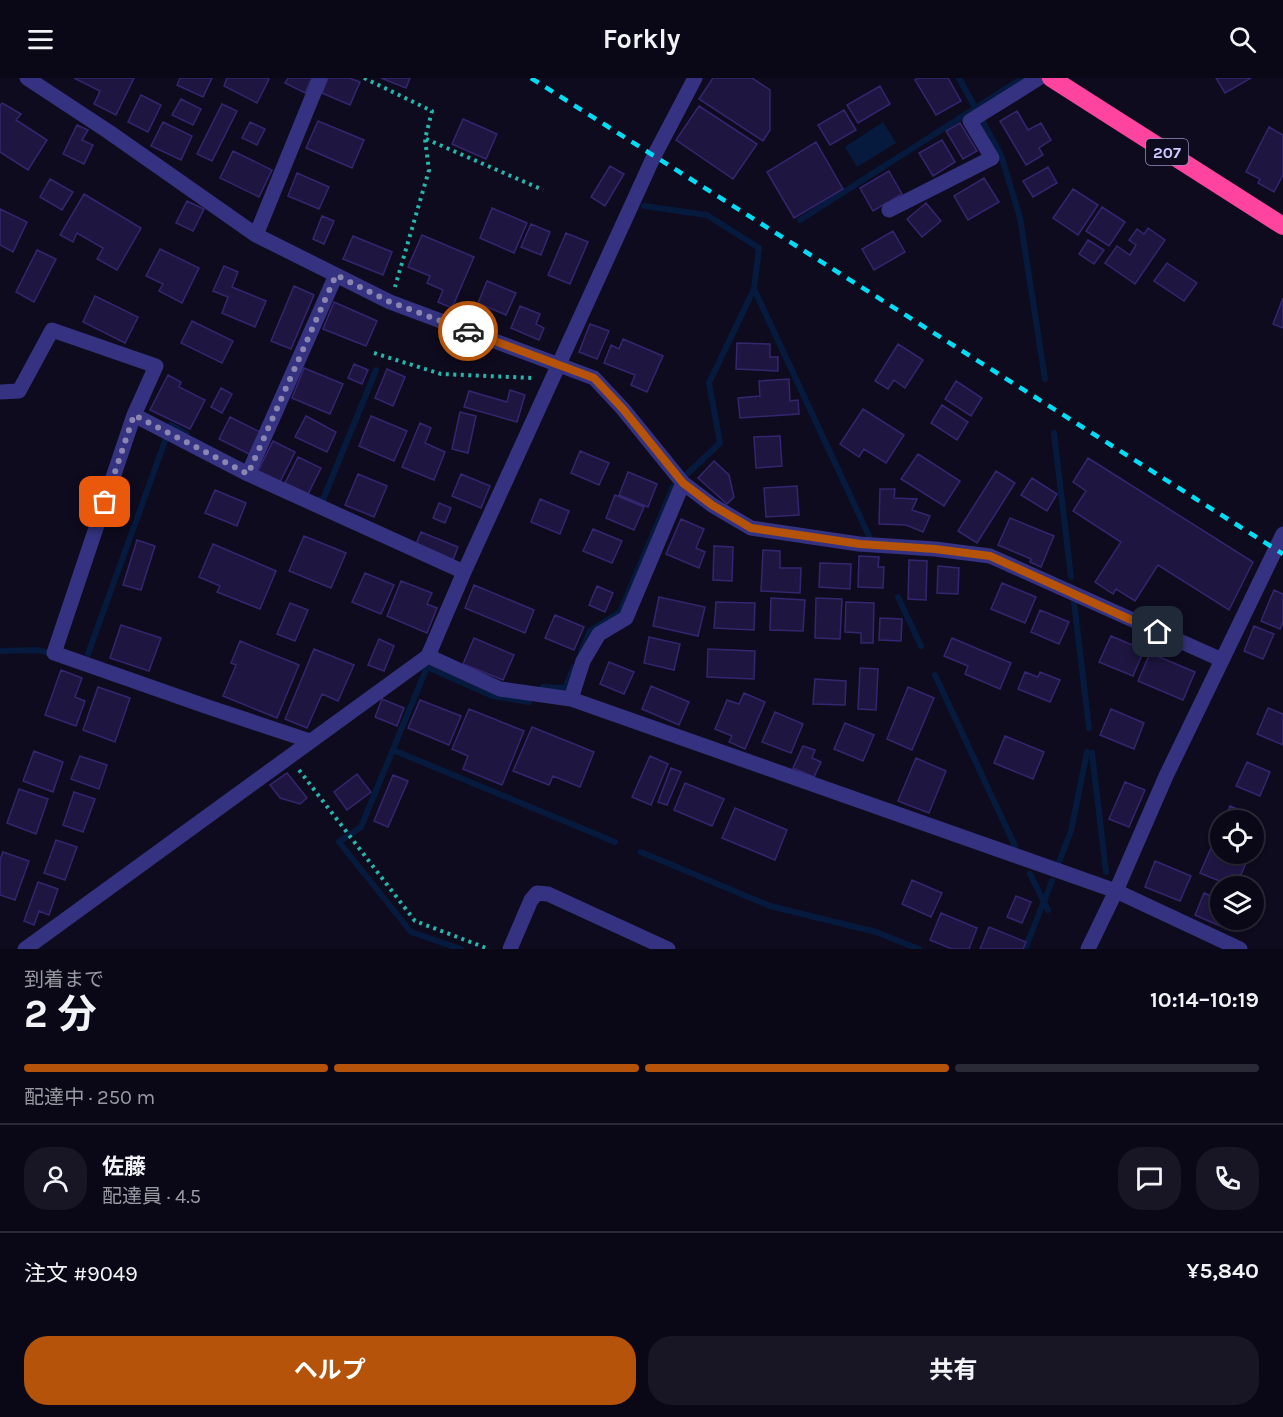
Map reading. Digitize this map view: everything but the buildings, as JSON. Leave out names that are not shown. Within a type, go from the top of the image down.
[{"type":"highway","name":"207","points":[[1051,78],[1283,226]]},
{"type":"street","points":[[27,78],[109,132],[256,235],[390,302],[555,372],[594,378],[623,409],[683,483],[712,505],[751,528],[860,544],[935,549],[990,556],[1222,660]]},
{"type":"street","points":[[256,235],[320,78]]},
{"type":"street","points":[[25,949],[428,656],[654,156],[695,78]]},
{"type":"street","points":[[889,210],[992,158],[970,121],[1039,78]]},
{"type":"street","points":[[248,474],[336,275]]},
{"type":"street","points":[[0,392],[19,391],[52,330],[156,366],[134,415],[54,653],[310,741]]},
{"type":"street","points":[[134,415],[248,474],[464,572]]},
{"type":"street","points":[[571,699],[583,661],[599,634],[626,618],[683,483]]},
{"type":"street","points":[[1088,949],[1166,776],[1283,534]]},
{"type":"street","points":[[428,656],[500,689],[571,699],[1116,891],[1240,949]]},
{"type":"street","points":[[510,949],[531,900],[537,893],[548,894],[668,949]]},
{"type":"path","points":[[364,78],[432,111],[425,139],[429,170],[390,302]]},
{"type":"path","points":[[425,139],[543,190]]},
{"type":"path","points":[[374,353],[441,374],[555,372]]},
{"type":"path","points":[[289,757],[415,921],[489,949]]},
{"type":"water","points":[[883,122],[896,143],[857,167],[845,147]]},
{"type":"waterway","points":[[959,78],[1001,155],[1020,218],[1045,379]]},
{"type":"waterway","points":[[800,220],[1021,79]]},
{"type":"waterway","points":[[644,206],[707,215],[759,248],[754,289],[709,383],[720,443],[687,474]]},
{"type":"waterway","points":[[754,289],[869,536]]},
{"type":"waterway","points":[[319,500],[322,502],[376,370]]},
{"type":"waterway","points":[[171,425],[187,434]]},
{"type":"waterway","points":[[1054,433],[1071,577]]},
{"type":"waterway","points":[[88,654],[165,441]]},
{"type":"waterway","points":[[581,652],[590,631],[620,612],[673,487]]},
{"type":"waterway","points":[[898,597],[921,646]]},
{"type":"waterway","points":[[1074,602],[1089,728]]},
{"type":"waterway","points":[[0,651],[39,650],[52,654]]},
{"type":"waterway","points":[[461,949],[411,932],[339,842],[361,827],[427,667],[493,696],[529,702]]},
{"type":"waterway","points":[[543,687],[565,688],[574,667]]},
{"type":"waterway","points":[[935,675],[1015,846]]},
{"type":"waterway","points":[[393,750],[615,842]]},
{"type":"waterway","points":[[1059,862],[1071,831],[1087,752]]},
{"type":"waterway","points":[[1092,753],[1106,872]]},
{"type":"waterway","points":[[641,852],[770,906],[876,932],[919,949]]},
{"type":"waterway","points":[[1030,874],[1048,910]]},
{"type":"waterway","points":[[1025,949],[1052,881]]},
{"type":"railway","points":[[531,78],[1283,554]]},
{"type":"way so far","points":[[105,502],[134,415],[248,474],[336,275],[390,302],[468,331]]},
{"type":"route","points":[[468,331],[594,378],[623,409],[683,483],[712,505],[751,528],[860,544],[935,549],[990,556],[1158,632]]}]
